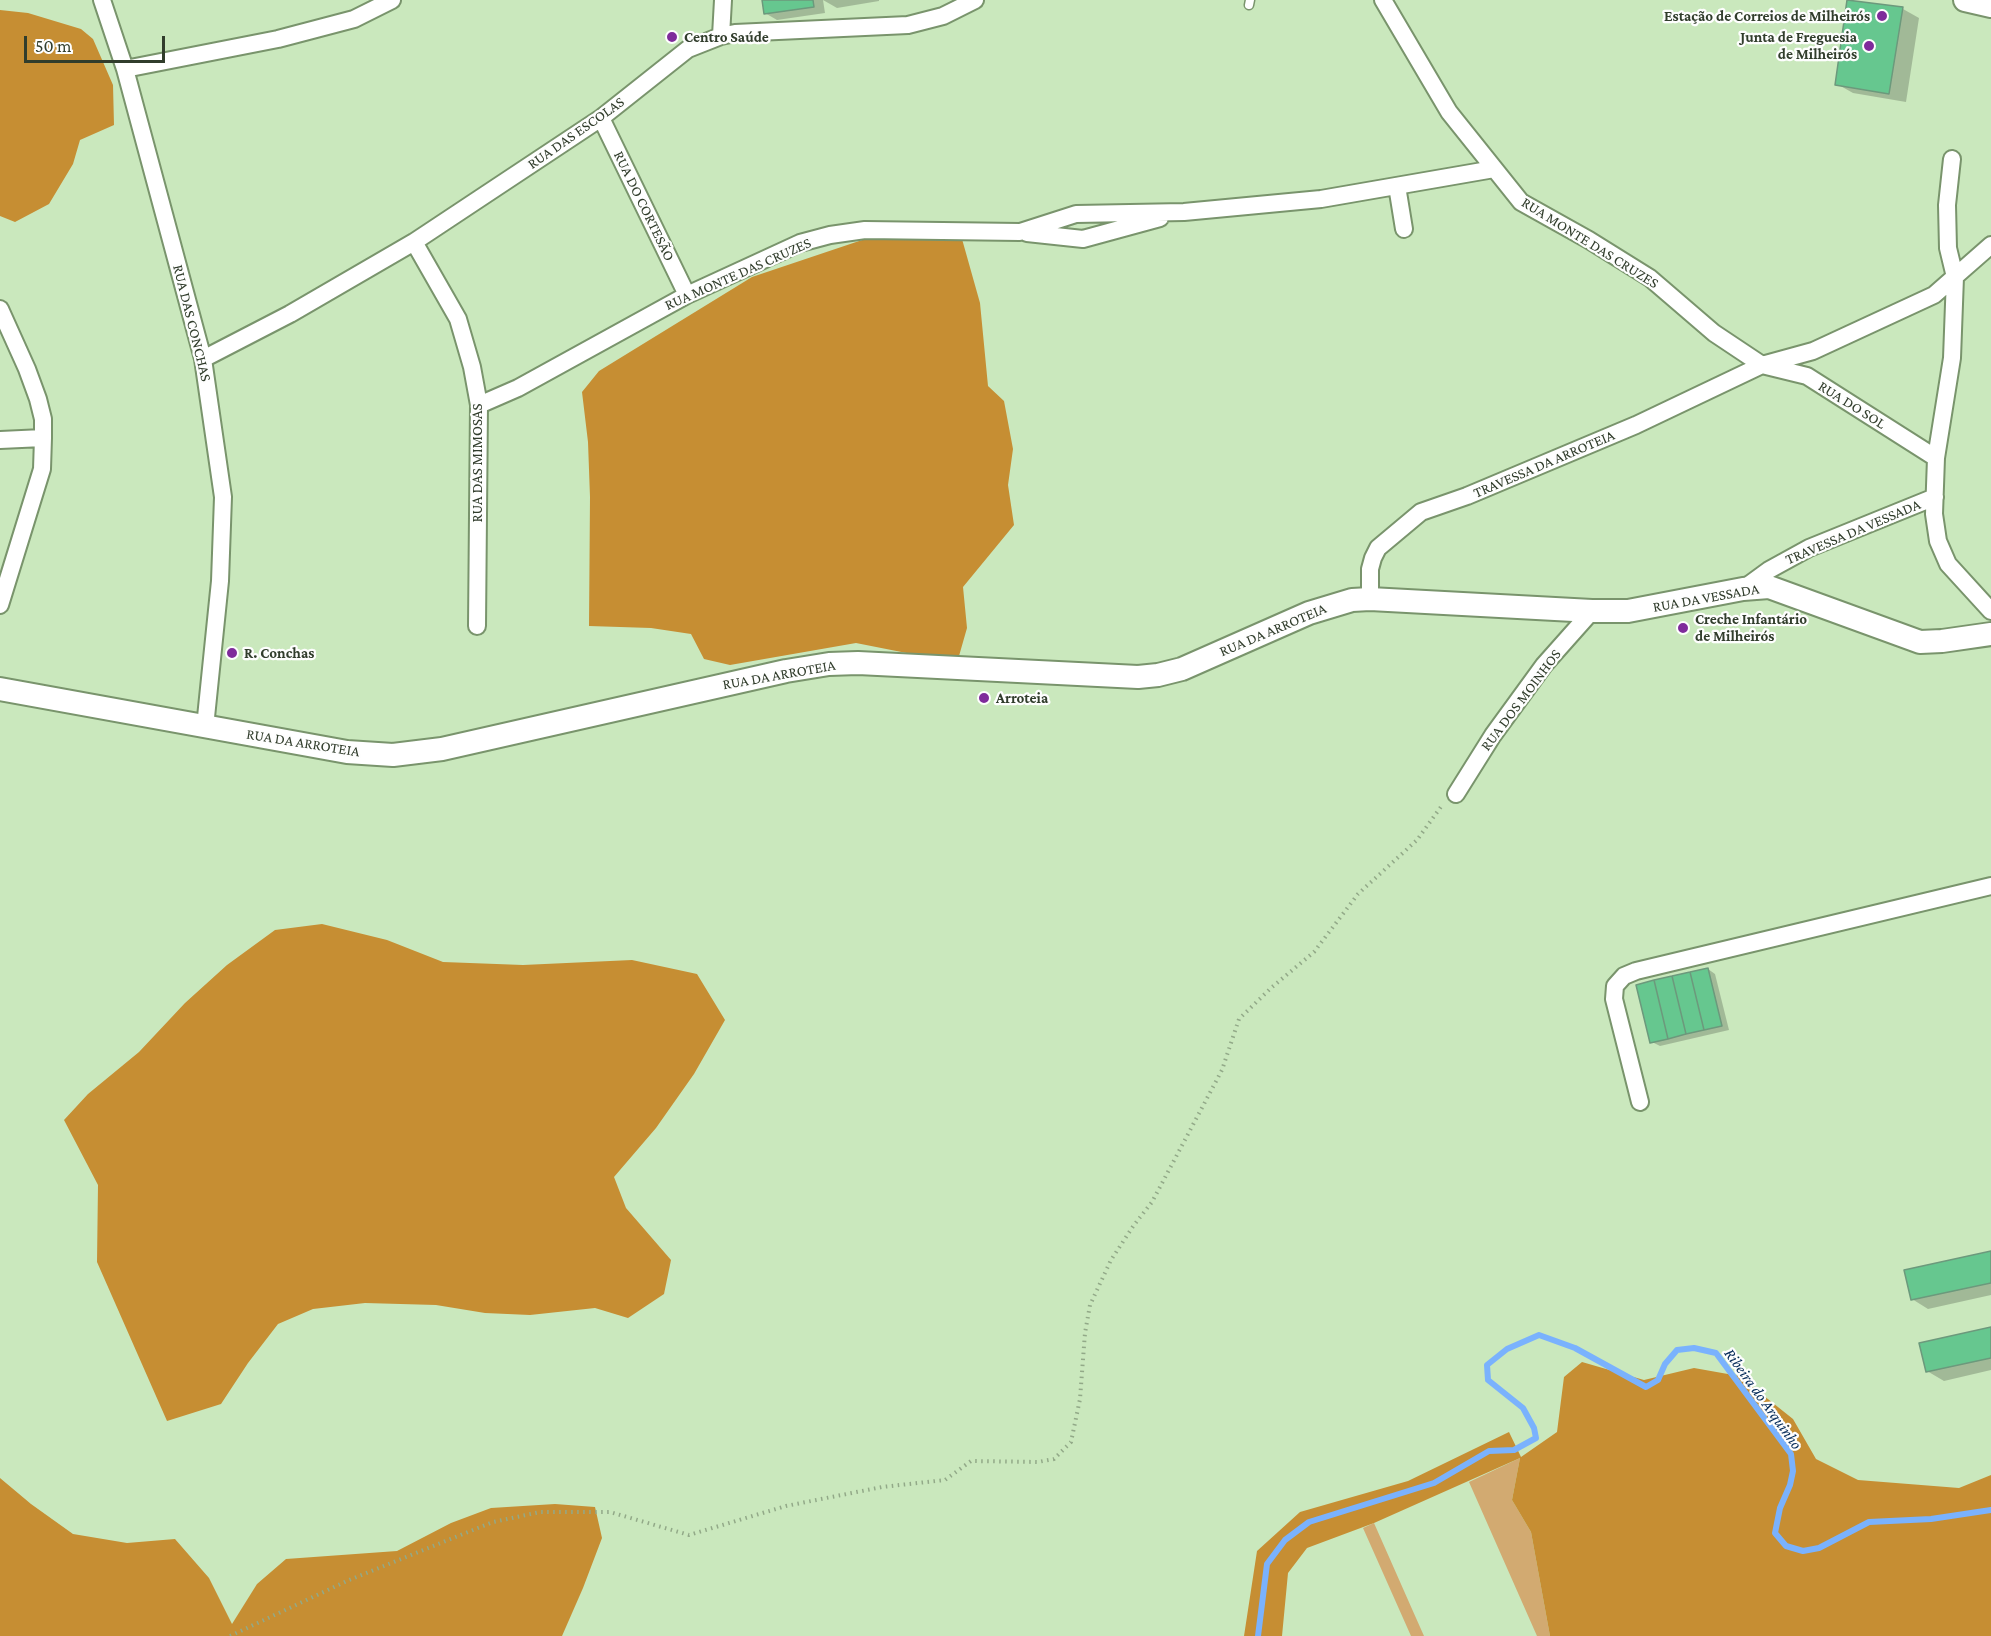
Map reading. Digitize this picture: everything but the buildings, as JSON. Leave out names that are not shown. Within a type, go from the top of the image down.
[{"type":"main road","points":[[1967,0],[1991,6]]},
{"type":"main road","name":"RUA DA VESSADA","points":[[1592,611],[1628,611],[1743,589],[1769,587],[1920,642],[1991,634]]},
{"type":"main road","name":"RUA DA ARROTEIA","points":[[0,689],[347,753],[393,755],[442,749],[786,671],[829,664],[858,663],[1138,677],[1158,675],[1182,669],[1309,613],[1352,600],[1370,599],[1592,611]]},
{"type":"street","name":"RUA DAS CONCHAS","points":[[102,0],[125,69],[203,359],[223,497],[220,581],[205,727]]},
{"type":"street","points":[[125,69],[278,39],[354,19],[392,0]]},
{"type":"street","points":[[721,36],[723,0]]},
{"type":"street","name":"RUA DAS ESCOLAS","points":[[203,359],[290,314],[414,242],[601,118],[688,49],[721,36],[908,25],[943,16],[975,0]]},
{"type":"street","points":[[1383,0],[1449,112],[1494,169]]},
{"type":"street","name":"RUA DO CORTESÃO","points":[[601,118],[687,295]]},
{"type":"street","points":[[1952,159],[1947,205],[1948,248],[1955,277],[1952,358],[1936,458],[1934,514],[1938,541],[1948,564],[1991,611]]},
{"type":"street","name":"RUA MONTE DAS CRUZES","points":[[1020,232],[1076,214],[1184,212],[1321,199],[1494,169],[1521,202],[1650,278],[1714,333],[1762,365]]},
{"type":"street","points":[[1397,186],[1404,229]]},
{"type":"street","name":"RUA MONTE DAS CRUZES","points":[[479,405],[518,388],[687,295],[800,243],[830,235],[865,230],[1020,232],[1083,239],[1184,212]]},
{"type":"street","name":"RUA DAS MIMOSAS","points":[[414,242],[458,319],[472,367],[479,405],[477,626]]},
{"type":"street","points":[[1762,365],[1813,351],[1934,295],[1991,245]]},
{"type":"street","points":[[0,309],[38,399],[43,419],[44,438],[42,469],[0,605]]},
{"type":"street","name":"RUA DO SOL","points":[[1762,365],[1807,376],[1936,458]]},
{"type":"street","name":"TRAVESSA DA ARROTEIA","points":[[1370,599],[1370,569],[1378,548],[1421,512],[1467,496],[1636,425],[1762,365]]},
{"type":"street","points":[[0,440],[44,438]]},
{"type":"street","name":"TRAVESSA DA VESSADA","points":[[1743,589],[1768,570],[1809,548],[1935,497]]},
{"type":"street","name":"RUA DOS MOINHOS","points":[[1456,794],[1493,735],[1544,665],[1592,611]]},
{"type":"street","points":[[1640,1102],[1614,999],[1615,986],[1623,976],[1647,968],[1991,886]]},
{"type":"path","points":[[230,1636],[349,1580],[493,1522],[540,1512],[610,1512],[689,1535],[786,1506],[882,1487],[945,1480],[972,1461],[1038,1462],[1054,1459],[1071,1442],[1080,1399],[1085,1333],[1090,1305],[1111,1260],[1152,1202],[1222,1070],[1239,1019],[1314,952],[1358,894],[1417,840],[1446,801],[1456,794]]},
{"type":"shaded area","points":[[0,10],[28,13],[81,29],[93,39],[113,85],[114,125],[80,140],[73,164],[49,204],[15,222],[0,216]]},
{"type":"shaded area","points":[[877,235],[962,239],[980,303],[988,386],[1004,401],[1013,449],[1008,485],[1014,525],[963,587],[967,628],[957,663],[856,643],[730,665],[704,659],[691,634],[651,628],[589,626],[590,497],[588,442],[582,392],[599,371],[752,277]]},
{"type":"shaded area","points":[[322,924],[387,940],[443,962],[523,965],[632,960],[697,974],[725,1020],[694,1074],[656,1128],[614,1177],[626,1208],[671,1260],[664,1294],[628,1318],[595,1308],[530,1315],[485,1313],[436,1305],[365,1303],[313,1309],[278,1324],[248,1363],[221,1404],[167,1421],[97,1262],[98,1185],[64,1120],[88,1094],[139,1052],[185,1003],[227,965],[275,930]]},
{"type":"shaded area","points":[[1582,1362],[1644,1380],[1694,1368],[1739,1376],[1793,1419],[1816,1459],[1858,1480],[1959,1488],[1991,1475],[1991,1636],[1550,1636],[1531,1532],[1512,1500],[1520,1458],[1374,1523],[1307,1548],[1288,1573],[1282,1636],[1244,1636],[1257,1551],[1300,1512],[1408,1481],[1509,1432],[1521,1457],[1557,1432],[1564,1377]]},
{"type":"shaded area","points":[[1520,1458],[1512,1500],[1531,1532],[1550,1636],[1537,1636],[1469,1482]]},
{"type":"shaded area","points":[[0,1478],[73,1534],[127,1543],[175,1539],[209,1578],[232,1624],[257,1584],[286,1559],[397,1551],[451,1523],[491,1508],[555,1504],[595,1507],[602,1538],[562,1636],[0,1636]]},
{"type":"shaded area","points":[[1374,1523],[1424,1636],[1411,1636],[1363,1528]]},
{"type":"waterway","name":"Ribeira do Arquinho","points":[[1258,1636],[1267,1564],[1285,1540],[1309,1522],[1434,1483],[1489,1451],[1514,1450],[1536,1438],[1534,1428],[1523,1408],[1488,1380],[1487,1365],[1507,1349],[1539,1335],[1575,1348],[1646,1387],[1658,1380],[1665,1364],[1677,1350],[1694,1348],[1716,1353],[1791,1454],[1793,1471],[1790,1485],[1780,1508],[1775,1533],[1786,1546],[1803,1551],[1819,1548],[1869,1522],[1931,1519],[1991,1510]]},
{"type":"place","name":"Estação de Correios de Milheirós","points":[[1882,16]]},
{"type":"place","name":"Centro Saúde","points":[[672,37]]},
{"type":"place","name":"Junta de Freguesia de Milheirós","points":[[1869,46]]},
{"type":"place","name":"Creche Infantário de Milheirós","points":[[1683,628]]},
{"type":"place","name":"R. Conchas","points":[[232,653]]},
{"type":"place","name":"Arroteia","points":[[984,698]]}]
